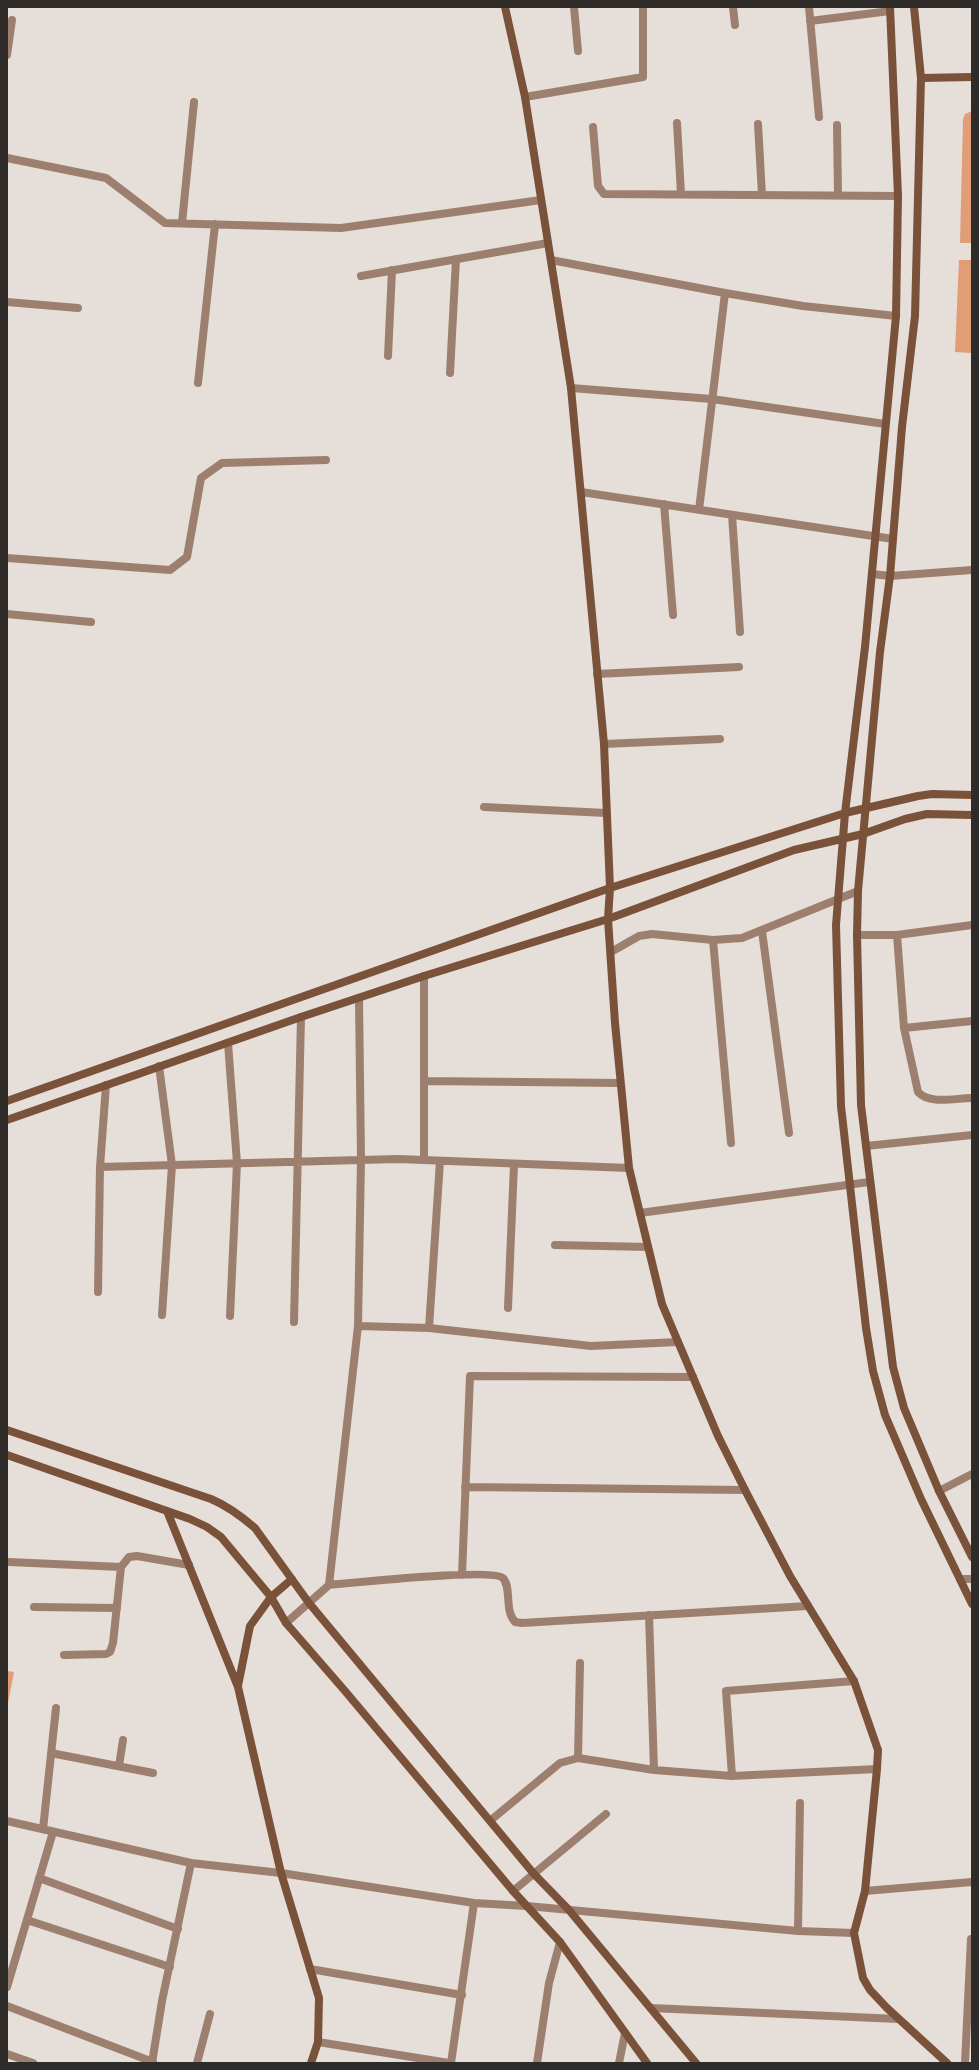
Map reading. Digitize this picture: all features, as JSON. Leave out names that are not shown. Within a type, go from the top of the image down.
[{"type":"street","points":[[505,7],[525,97],[571,388],[604,744],[610,888],[608,919],[620,1084],[629,1168],[662,1304],[718,1436],[790,1576],[854,1681],[878,1750],[878,1769],[865,1890],[854,1933],[863,1978],[870,1990],[898,2019],[947,2063]]},
{"type":"street","points":[[574,7],[578,51]]},
{"type":"street","points":[[525,97],[643,77],[643,7]]},
{"type":"street","points":[[733,7],[735,25]]},
{"type":"street","points":[[809,7],[819,117]]},
{"type":"street","points":[[914,7],[921,78],[915,316],[902,427],[890,576],[880,652],[867,809],[863,834],[858,891],[857,934],[861,1105],[869,1182],[893,1367],[904,1408],[939,1491],[972,1557]]},
{"type":"street","points":[[810,21],[890,9],[898,196],[896,316],[872,574],[845,813],[836,925],[841,1106],[867,1335],[873,1371],[884,1415],[921,1499],[972,1604]]},
{"type":"street","points":[[7,55],[12,20]]},
{"type":"street","points":[[921,78],[972,77]]},
{"type":"street","points":[[182,223],[194,102]]},
{"type":"street","points":[[676,123],[681,194]]},
{"type":"street","points":[[758,124],[762,194]]},
{"type":"street","points":[[837,124],[838,195]]},
{"type":"street","points":[[593,127],[598,186],[604,194],[898,196]]},
{"type":"street","points":[[7,158],[106,178],[165,223],[341,228],[541,200]]},
{"type":"street","points":[[198,383],[214,224]]},
{"type":"street","points":[[362,276],[548,243]]},
{"type":"street","points":[[450,373],[456,259]]},
{"type":"street","points":[[551,260],[725,293],[803,306],[896,316]]},
{"type":"street","points":[[388,356],[392,270]]},
{"type":"street","points":[[699,510],[725,293]]},
{"type":"street","points":[[7,302],[78,308]]},
{"type":"street","points":[[571,388],[712,399],[886,424]]},
{"type":"street","points":[[7,558],[170,570],[187,557],[201,478],[222,463],[326,460]]},
{"type":"street","points":[[581,492],[893,539]]},
{"type":"street","points":[[664,504],[673,614]]},
{"type":"street","points":[[732,515],[740,632]]},
{"type":"street","points":[[872,574],[890,576],[972,570]]},
{"type":"street","points":[[7,614],[91,622]]},
{"type":"street","points":[[597,674],[739,667]]},
{"type":"street","points":[[604,744],[720,739]]},
{"type":"street","points":[[7,1101],[610,888],[845,813],[932,794],[972,795]]},
{"type":"street","points":[[484,807],[606,813]]},
{"type":"street","points":[[7,1120],[159,1066],[424,976],[608,919],[794,850],[863,834],[905,819],[928,814],[972,815]]},
{"type":"street","points":[[611,952],[639,936],[652,934],[713,940],[730,940],[762,931],[858,891]]},
{"type":"street","points":[[857,934],[897,935],[972,925]]},
{"type":"street","points":[[762,931],[789,1133]]},
{"type":"street","points":[[897,935],[904,1028],[918,1092],[924,1098],[933,1100],[972,1098]]},
{"type":"street","points":[[713,940],[732,1143]]},
{"type":"street","points":[[424,976],[424,1160]]},
{"type":"street","points":[[329,1585],[358,1326],[361,1160],[359,998]]},
{"type":"street","points":[[294,1322],[302,1017]]},
{"type":"street","points":[[904,1028],[972,1021]]},
{"type":"street","points":[[228,1043],[237,1163],[230,1316]]},
{"type":"street","points":[[159,1066],[172,1165],[162,1315]]},
{"type":"street","points":[[424,1081],[620,1084]]},
{"type":"street","points":[[98,1292],[100,1167],[106,1085]]},
{"type":"street","points":[[866,1146],[972,1135]]},
{"type":"street","points":[[100,1167],[361,1160],[424,1160],[629,1168]]},
{"type":"street","points":[[429,1328],[440,1161]]},
{"type":"street","points":[[508,1308],[514,1164]]},
{"type":"street","points":[[640,1213],[869,1182]]},
{"type":"street","points":[[555,1245],[648,1247]]},
{"type":"street","points":[[358,1326],[429,1328],[590,1346],[678,1342]]},
{"type":"street","points":[[462,1575],[470,1376],[693,1377]]},
{"type":"street","points":[[7,1430],[222,1504],[236,1511],[255,1528],[309,1603],[491,1820],[534,1874],[569,1910],[696,2063]]},
{"type":"street","points":[[7,1456],[168,1511],[207,1527],[222,1537],[271,1597],[286,1623],[513,1891],[560,1942],[647,2063]]},
{"type":"street","points":[[939,1491],[972,1474]]},
{"type":"street","points":[[465,1487],[745,1490]]},
{"type":"street","points":[[168,1511],[238,1687],[281,1873],[319,1998],[318,2042],[311,2063]]},
{"type":"street","points":[[64,1655],[106,1654],[110,1652],[113,1643],[122,1567],[129,1557],[137,1556],[189,1565]]},
{"type":"street","points":[[9,1562],[122,1567]]},
{"type":"street","points":[[286,1623],[329,1585],[490,1574],[503,1578],[506,1586],[509,1613],[515,1622],[531,1623],[808,1606]]},
{"type":"street","points":[[238,1687],[250,1626],[271,1597],[292,1579]]},
{"type":"street","points":[[960,1579],[972,1579]]},
{"type":"street","points":[[34,1608],[117,1608]]},
{"type":"street","points":[[648,1615],[654,1770]]},
{"type":"street","points":[[578,1758],[580,1663]]},
{"type":"street","points":[[732,1776],[726,1691],[854,1681]]},
{"type":"street","points":[[43,1830],[56,1708]]},
{"type":"street","points":[[118,1766],[123,1740]]},
{"type":"street","points":[[51,1753],[153,1773]]},
{"type":"street","points":[[491,1820],[560,1763],[578,1758],[654,1770],[732,1776],[878,1769]]},
{"type":"street","points":[[798,1931],[800,1803]]},
{"type":"street","points":[[513,1891],[606,1814]]},
{"type":"street","points":[[7,1821],[192,1863],[281,1873],[474,1903],[527,1906],[798,1931],[854,1933]]},
{"type":"street","points":[[7,1987],[53,1832]]},
{"type":"street","points":[[7,2006],[152,2062],[192,1863]]},
{"type":"street","points":[[39,1878],[178,1929]]},
{"type":"street","points":[[865,1890],[972,1882]]},
{"type":"street","points":[[318,2042],[450,2063],[462,1995],[474,1903]]},
{"type":"street","points":[[27,1920],[170,1967]]},
{"type":"street","points":[[965,2063],[971,1939]]},
{"type":"street","points":[[537,2063],[549,1984],[560,1942]]},
{"type":"street","points":[[310,1969],[462,1995]]},
{"type":"street","points":[[651,2008],[898,2019]]},
{"type":"street","points":[[197,2063],[210,2014]]},
{"type":"street","points":[[619,2063],[625,2033]]},
{"type":"street","points":[[7,2054],[33,2063]]},
{"type":"building","points":[[972,111],[972,243],[960,243],[963,119],[965,114]]},
{"type":"building","points":[[959,260],[972,260],[972,353],[955,352]]},
{"type":"building","points":[[7,1671],[14,1672],[8,1703],[7,1703]]}]
